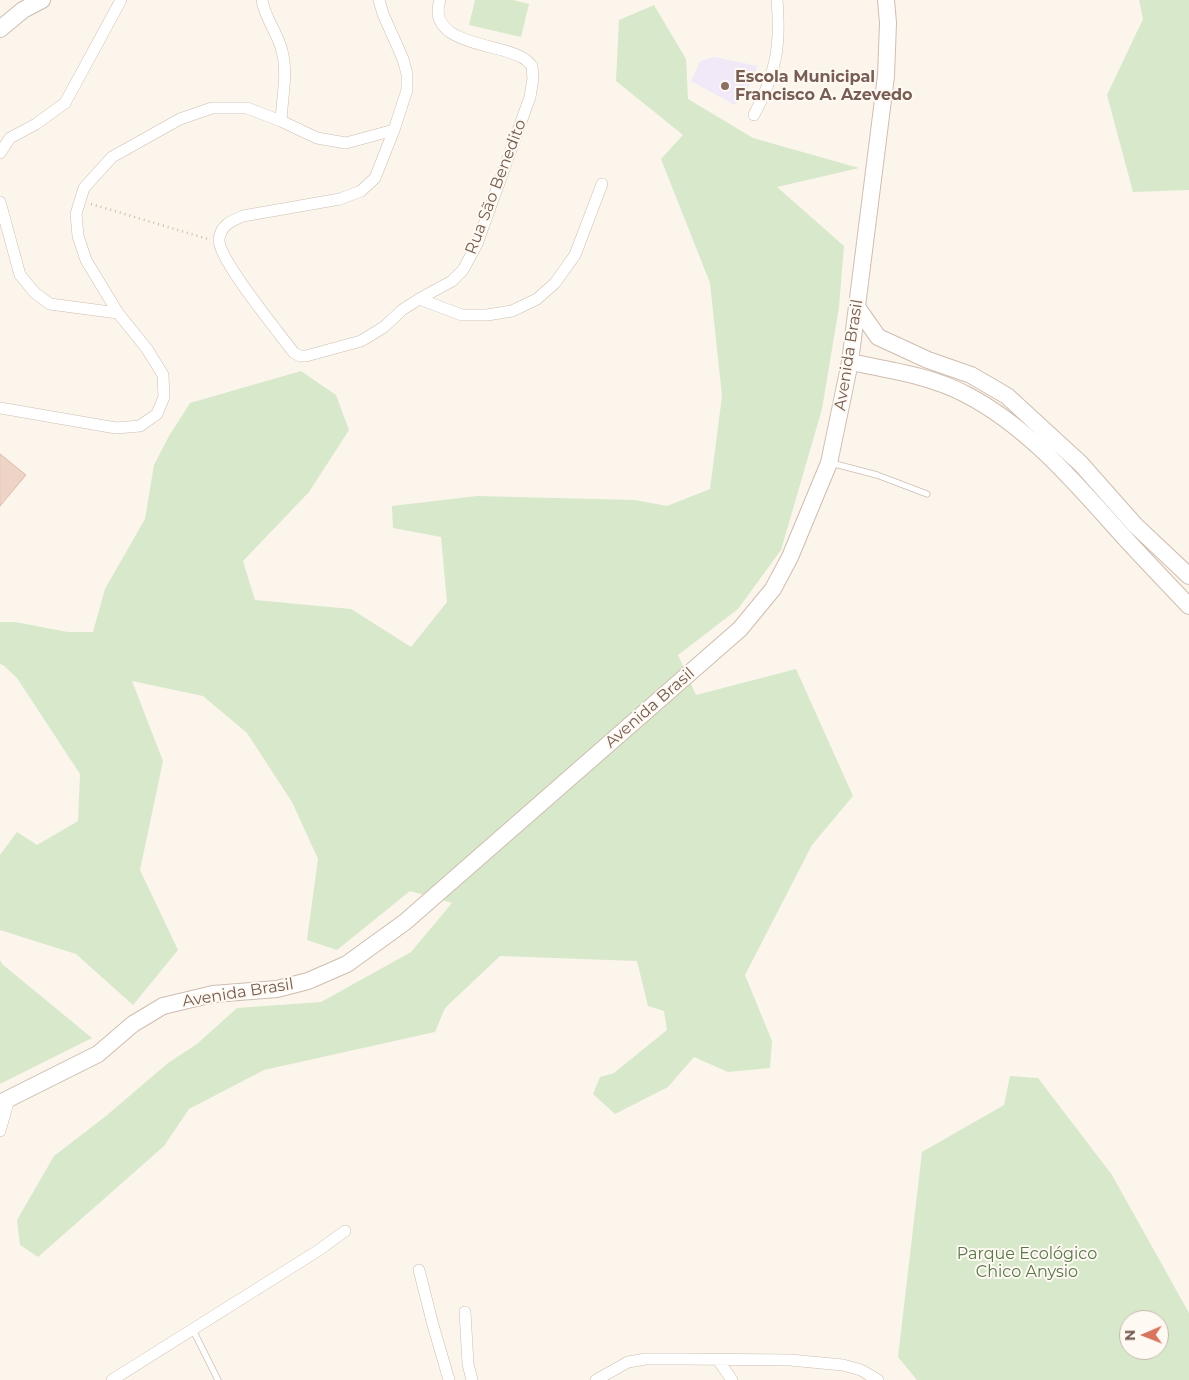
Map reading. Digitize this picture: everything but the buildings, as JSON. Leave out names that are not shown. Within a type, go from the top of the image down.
[{"type":"street","points":[[0,29],[22,10],[42,0]]},
{"type":"street","points":[[0,153],[10,138],[36,124],[65,103],[121,0]]},
{"type":"street","points":[[262,0],[264,10],[282,48],[286,66],[281,121]]},
{"type":"street","points":[[219,242],[221,232],[227,223],[242,216],[340,198],[361,191],[375,178],[394,130],[406,90],[408,74],[379,0]]},
{"type":"street","name":"Rua São Benedito","points":[[219,242],[222,252],[248,292],[294,353],[306,356],[361,341],[384,327],[402,310],[452,281],[463,270],[477,244],[530,97],[533,79],[532,66],[524,58],[460,38],[450,32],[440,18],[438,9],[440,0]]},
{"type":"street","points":[[754,115],[766,91],[775,66],[779,21],[777,0]]},
{"type":"street","name":"Avenida Brasil","points":[[4,1101],[98,1054],[133,1024],[163,1006],[213,994],[278,989],[308,981],[347,964],[405,922],[740,629],[773,589],[790,557],[829,463],[850,362],[886,76],[888,23],[886,0]]},
{"type":"street","points":[[0,408],[116,428],[140,426],[157,414],[164,397],[163,375],[147,349],[118,313],[86,260],[78,236],[76,214],[84,188],[112,157],[180,119],[212,108],[247,108],[317,138],[346,143],[394,130]]},
{"type":"street","points":[[419,299],[462,315],[487,315],[512,311],[537,299],[555,283],[574,255],[602,184]]},
{"type":"street","points":[[0,202],[20,276],[35,293],[50,304],[118,313]]},
{"type":"street","points":[[857,307],[878,338],[928,360],[972,375],[1007,396],[1081,464],[1130,531],[1189,606]]},
{"type":"street","points":[[850,362],[936,382],[966,394],[1006,418],[1130,531],[1189,576]]},
{"type":"street","points":[[0,1131],[4,1101]]},
{"type":"street","points":[[112,1380],[320,1250],[345,1232]]},
{"type":"street","points":[[419,1270],[450,1380]]},
{"type":"street","points":[[466,1312],[468,1364],[472,1380]]},
{"type":"street","points":[[596,1380],[628,1362],[646,1359],[790,1360],[861,1370],[878,1380]]},
{"type":"street","points":[[718,1360],[732,1380]]},
{"type":"lane","points":[[829,463],[877,475],[927,494]]},
{"type":"lane","points":[[193,1330],[218,1380]]},
{"type":"path","points":[[79,201],[219,242]]},
{"type":"shaded area","name":"Escola Municipal Francisco A. Azevedo","points":[[714,57],[758,66],[747,90],[735,105],[691,81],[700,61]]},
{"type":"green space","points":[[475,0],[513,0],[529,4],[521,37],[469,25]]},
{"type":"green space","points":[[1139,0],[1189,0],[1189,190],[1133,192],[1107,95],[1143,19]]},
{"type":"green space","points":[[654,5],[686,59],[688,99],[753,138],[859,168],[777,187],[844,246],[839,307],[822,409],[781,550],[738,609],[678,655],[696,695],[796,669],[853,796],[812,845],[745,975],[772,1041],[770,1068],[728,1072],[694,1057],[668,1087],[615,1114],[593,1094],[600,1077],[614,1073],[667,1030],[664,1011],[648,1006],[637,961],[500,956],[445,1008],[435,1032],[264,1070],[189,1109],[164,1146],[38,1257],[20,1245],[17,1220],[54,1156],[106,1116],[168,1063],[197,1044],[237,1008],[321,1002],[411,952],[452,903],[410,891],[337,950],[307,940],[318,859],[292,802],[247,733],[203,696],[132,681],[163,761],[140,870],[178,950],[133,1005],[76,954],[0,930],[0,855],[17,832],[37,845],[78,821],[80,774],[17,678],[0,664],[0,622],[15,622],[68,632],[93,632],[105,589],[145,519],[154,465],[169,436],[190,403],[301,371],[336,395],[349,430],[309,492],[243,561],[255,600],[351,609],[411,647],[447,602],[441,537],[393,528],[392,506],[477,496],[635,500],[667,506],[710,489],[722,396],[710,283],[661,159],[683,135],[616,81],[619,20]]},
{"type":"green space","points":[[0,960],[2,964],[92,1038],[0,1084]]},
{"type":"green space","name":"Parque Ecológico Chico Anysio","points":[[1010,1076],[1038,1078],[1112,1175],[1189,1313],[1189,1380],[917,1380],[898,1357],[922,1152],[1004,1105]]},
{"type":"place","name":"Escola Municipal Francisco A. Azevedo","points":[[725,86]]}]
